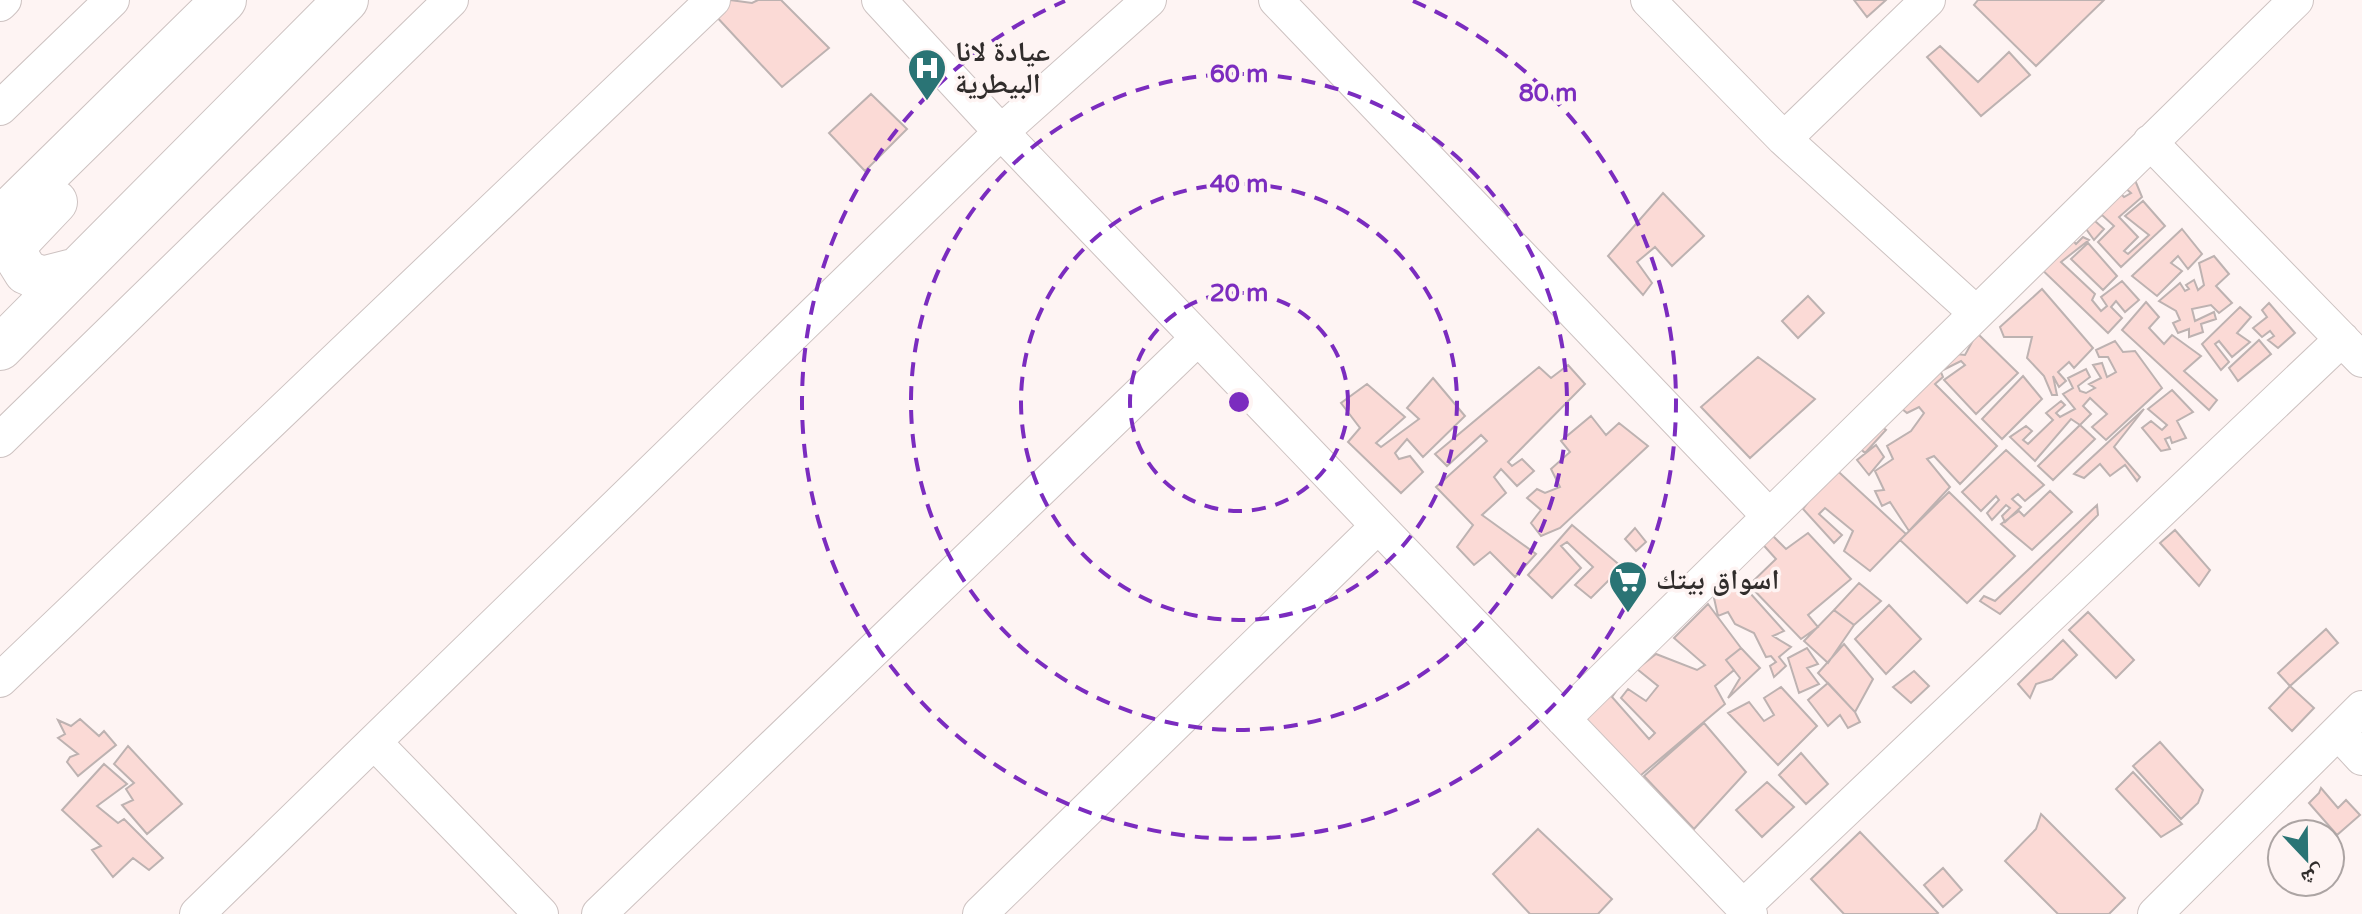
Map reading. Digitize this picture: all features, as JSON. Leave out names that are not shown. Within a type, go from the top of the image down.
[{"type":"main road","points":[[0,220],[224,0]]},
{"type":"main road","points":[[0,348],[346,0]]},
{"type":"main road","points":[[77,270],[42,279],[26,272],[16,256],[17,242],[119,138],[152,70]]},
{"type":"street","points":[[0,4],[4,0]]},
{"type":"street","points":[[0,108],[112,0]]},
{"type":"street","points":[[0,440],[451,0]]},
{"type":"street","points":[[0,680],[713,0]]},
{"type":"street","points":[[879,0],[1001,132],[1747,910],[2352,349],[2150,142]]},
{"type":"street","points":[[197,914],[1001,132],[1149,0]]},
{"type":"street","points":[[1276,0],[1769,516]]},
{"type":"street","points":[[1648,0],[1784,139],[1976,313]]},
{"type":"street","points":[[1784,139],[1928,0]]},
{"type":"street","points":[[1563,719],[2296,0]]},
{"type":"street","points":[[599,914],[1198,338]]},
{"type":"street","points":[[983,913],[1378,526]]},
{"type":"street","points":[[2160,912],[2362,708]]},
{"type":"street","points":[[2338,732],[2362,758]]},
{"type":"street","points":[[374,742],[541,914]]},
{"type":"building","points":[[730,0],[752,3],[781,0],[829,48],[782,87],[714,14]]},
{"type":"building","points":[[1854,0],[1886,0],[1867,17]]},
{"type":"building","points":[[1978,0],[2104,0],[2036,66],[1974,5]]},
{"type":"building","points":[[1940,46],[1978,82],[2009,52],[2030,75],[1981,116],[1927,57]]},
{"type":"building","points":[[871,94],[907,129],[865,171],[829,133]]},
{"type":"building","points":[[2130,168],[2142,197],[2119,217],[2138,237],[2124,251],[2128,254],[2149,235],[2125,216],[2143,201],[2165,226],[2121,267],[2098,242],[2114,226],[2102,215],[2095,221],[2104,229],[2094,240],[2079,219],[2112,185],[2124,197],[2131,193],[2116,180]]},
{"type":"building","points":[[1663,193],[1704,236],[1672,266],[1655,247],[1637,262],[1652,283],[1643,295],[1608,256]]},
{"type":"building","points":[[2182,229],[2202,254],[2188,269],[2178,256],[2171,263],[2182,271],[2157,296],[2132,276]]},
{"type":"building","points":[[2064,231],[2076,244],[2083,237],[2089,240],[2061,262],[2095,294],[2092,300],[2101,311],[2107,306],[2101,297],[2122,281],[2139,300],[2125,312],[2116,301],[2111,307],[2122,318],[2108,333],[2034,262]]},
{"type":"building","points":[[2088,243],[2117,276],[2103,290],[2071,259]]},
{"type":"building","points":[[2214,256],[2229,274],[2216,286],[2232,303],[2219,313],[2211,305],[2192,309],[2195,321],[2214,312],[2216,319],[2201,324],[2203,332],[2189,337],[2189,329],[2178,333],[2173,323],[2180,320],[2176,311],[2159,301],[2180,283],[2185,291],[2189,289],[2186,285],[2194,280],[2198,290],[2204,285],[2199,263]]},
{"type":"building","points":[[2042,289],[2093,348],[2074,368],[2069,362],[2058,372],[2066,381],[2059,387],[2053,376],[2057,395],[2052,395],[2044,376],[2027,358],[2032,337],[2004,337],[2000,327]]},
{"type":"building","points":[[1808,296],[1824,313],[1798,338],[1782,321]]},
{"type":"building","points":[[2146,302],[2159,317],[2149,328],[2164,344],[2172,335],[2201,356],[2184,371],[2217,400],[2209,410],[2122,330]]},
{"type":"building","points":[[2269,303],[2295,333],[2278,348],[2268,340],[2274,336],[2270,331],[2262,337],[2253,328],[2267,317],[2262,310]]},
{"type":"building","points":[[2240,307],[2251,317],[2237,333],[2250,342],[2232,357],[2219,341],[2215,344],[2229,362],[2221,370],[2202,344]]},
{"type":"building","points":[[1977,333],[2018,373],[1976,414],[1944,380],[1965,365],[1961,361],[1943,370],[1956,354],[1965,355]]},
{"type":"building","points":[[2259,340],[2271,354],[2238,381],[2229,368]]},
{"type":"building","points":[[2115,341],[2123,352],[2135,351],[2162,388],[2106,440],[2092,427],[2107,414],[2090,398],[2083,406],[2091,414],[2080,425],[2071,419],[2035,461],[2010,437],[2026,426],[2032,431],[2023,440],[2028,444],[2053,420],[2046,413],[2061,401],[2065,405],[2056,413],[2060,417],[2075,409],[2063,394],[2073,388],[2068,378],[2086,369],[2090,377],[2078,386],[2080,391],[2086,393],[2095,388],[2089,384],[2101,378],[2093,365],[2102,363],[2107,377],[2116,372],[2108,357],[2099,357],[2096,350]]},
{"type":"building","points":[[1758,357],[1815,399],[1750,458],[1701,407]]},
{"type":"building","points":[[1937,363],[1943,377],[1935,384],[1997,446],[1960,484],[1934,456],[1927,459],[1950,487],[1909,531],[1890,502],[1882,506],[1875,491],[1884,490],[1875,471],[1893,459],[1887,446],[1911,431],[1924,413],[1919,407],[1907,413],[1896,404]]},
{"type":"building","points":[[1568,365],[1585,384],[1508,462],[1512,466],[1522,459],[1534,471],[1517,486],[1501,469],[1494,477],[1506,493],[1482,515],[1536,554],[1515,577],[1490,552],[1474,565],[1457,547],[1473,525],[1436,487],[1487,441],[1481,435],[1447,466],[1435,454],[1539,367],[1551,378]]},
{"type":"building","points":[[2023,376],[2042,399],[2002,439],[1982,419]]},
{"type":"building","points":[[1433,378],[1465,416],[1423,457],[1407,439],[1395,453],[1399,459],[1410,456],[1423,472],[1401,493],[1348,442],[1360,428],[1341,403],[1367,384],[1405,417],[1376,443],[1381,447],[1419,419],[1407,408]]},
{"type":"building","points":[[2172,390],[2193,412],[2177,421],[2186,438],[2172,443],[2170,437],[2165,439],[2170,449],[2161,451],[2142,428],[2151,421],[2162,430],[2167,425],[2148,409]]},
{"type":"building","points":[[2144,409],[2114,447],[2140,477],[2137,481],[2125,465],[2110,476],[2100,464],[2084,478],[2074,474]]},
{"type":"building","points":[[1591,416],[1606,435],[1619,423],[1648,446],[1560,528],[1541,536],[1531,523],[1541,510],[1527,498],[1537,489],[1545,493],[1560,487],[1551,469],[1570,452],[1561,441]]},
{"type":"building","points":[[1873,420],[1886,430],[1865,453],[1851,440]]},
{"type":"building","points":[[2080,425],[2095,439],[2053,480],[2038,466]]},
{"type":"building","points":[[1876,445],[1884,457],[1869,475],[1857,460]]},
{"type":"building","points":[[2006,450],[2044,485],[2025,501],[2018,494],[2012,499],[2021,507],[2005,522],[2002,516],[2010,508],[2006,505],[1992,520],[1987,513],[1999,500],[1996,496],[1981,511],[1962,492]]},
{"type":"building","points":[[1829,463],[1906,534],[1870,571],[1844,551],[1853,531],[1825,508],[1819,514],[1842,535],[1834,543],[1803,509]]},
{"type":"building","points":[[2050,491],[2072,512],[2032,550],[2001,524],[2019,511],[2024,516]]},
{"type":"building","points":[[1949,492],[2015,556],[1967,603],[1900,540]]},
{"type":"building","points":[[2097,505],[2098,515],[2000,614],[1980,601],[1984,596],[1995,601]]},
{"type":"building","points":[[1572,525],[1622,567],[1591,598],[1575,585],[1593,567],[1567,542],[1561,546],[1581,568],[1552,598],[1528,575]]},
{"type":"building","points":[[1635,528],[1646,542],[1636,551],[1625,539]]},
{"type":"building","points":[[2175,530],[2210,570],[2199,586],[2160,543]]},
{"type":"building","points":[[1768,531],[1786,549],[1808,533],[1851,579],[1808,615],[1818,627],[1801,639],[1749,585],[1776,559],[1758,539]]},
{"type":"building","points":[[1741,583],[1784,631],[1773,636],[1791,647],[1779,657],[1786,666],[1774,677],[1770,666],[1776,662],[1771,656],[1766,657],[1754,633],[1735,624],[1728,612],[1718,616],[1714,598]]},
{"type":"building","points":[[1859,583],[1881,601],[1854,625],[1834,610]]},
{"type":"building","points":[[1708,604],[1741,648],[1726,660],[1734,670],[1715,686],[1725,704],[1634,781],[1572,716],[1651,642],[1612,697],[1649,739],[1655,733],[1621,698],[1628,689],[1646,701],[1658,686],[1637,669],[1656,654],[1697,670],[1705,665],[1674,638]]},
{"type":"building","points":[[1889,605],[1921,639],[1886,674],[1855,639]]},
{"type":"building","points":[[1834,610],[1854,625],[1828,663],[1804,641]]},
{"type":"building","points":[[2088,612],[2134,660],[2116,678],[2069,630]]},
{"type":"building","points":[[2326,629],[2338,643],[2290,686],[2278,673]]},
{"type":"building","points":[[2063,640],[2077,655],[2052,679],[2036,684],[2030,698],[2018,684]]},
{"type":"building","points":[[1844,644],[1873,679],[1855,712],[1818,673]]},
{"type":"building","points":[[1741,648],[1760,668],[1728,698],[1740,678],[1726,660]]},
{"type":"building","points":[[1807,648],[1818,664],[1807,668],[1819,684],[1799,693],[1788,658]]},
{"type":"building","points":[[1914,671],[1929,686],[1911,703],[1893,687]]},
{"type":"building","points":[[1828,683],[1855,712],[1860,722],[1848,728],[1840,715],[1828,726],[1808,700]]},
{"type":"building","points":[[2290,686],[2314,708],[2292,731],[2269,708]]},
{"type":"building","points":[[1781,687],[1817,726],[1778,765],[1728,713],[1749,702],[1764,721],[1774,715],[1764,698]]},
{"type":"building","points":[[80,719],[99,736],[104,731],[116,745],[78,776],[67,762],[78,754],[58,738],[65,734],[58,720],[71,726]]},
{"type":"building","points":[[1704,723],[1746,772],[1694,829],[1644,776]]},
{"type":"building","points":[[2160,742],[2203,790],[2198,803],[2181,819],[2133,766]]},
{"type":"building","points":[[128,746],[182,804],[147,834],[122,805],[133,800],[126,789],[134,783],[114,764]]},
{"type":"building","points":[[1801,753],[1828,784],[1806,804],[1779,775]]},
{"type":"building","points":[[104,764],[127,784],[97,806],[118,823],[124,819],[163,858],[149,870],[133,858],[113,877],[92,850],[101,846],[62,810]]},
{"type":"building","points":[[2133,772],[2182,824],[2161,837],[2116,789]]},
{"type":"building","points":[[1767,782],[1794,807],[1762,837],[1736,810]]},
{"type":"building","points":[[2321,788],[2338,808],[2346,800],[2360,815],[2346,827],[2346,818],[2322,818],[2309,803]]},
{"type":"building","points":[[2041,814],[2125,898],[2109,914],[2058,914],[2005,861],[2036,829]]},
{"type":"building","points":[[1538,829],[1612,899],[1598,914],[1530,914],[1493,874]]},
{"type":"building","points":[[1860,832],[1937,914],[1844,914],[1811,879]]},
{"type":"building","points":[[1943,868],[1962,890],[1943,907],[1924,885]]},
{"type":"place","name":"عيادة لانا البيطرية","points":[[927,102]]},
{"type":"place","name":"اسواق بيتك","points":[[1628,614]]}]
